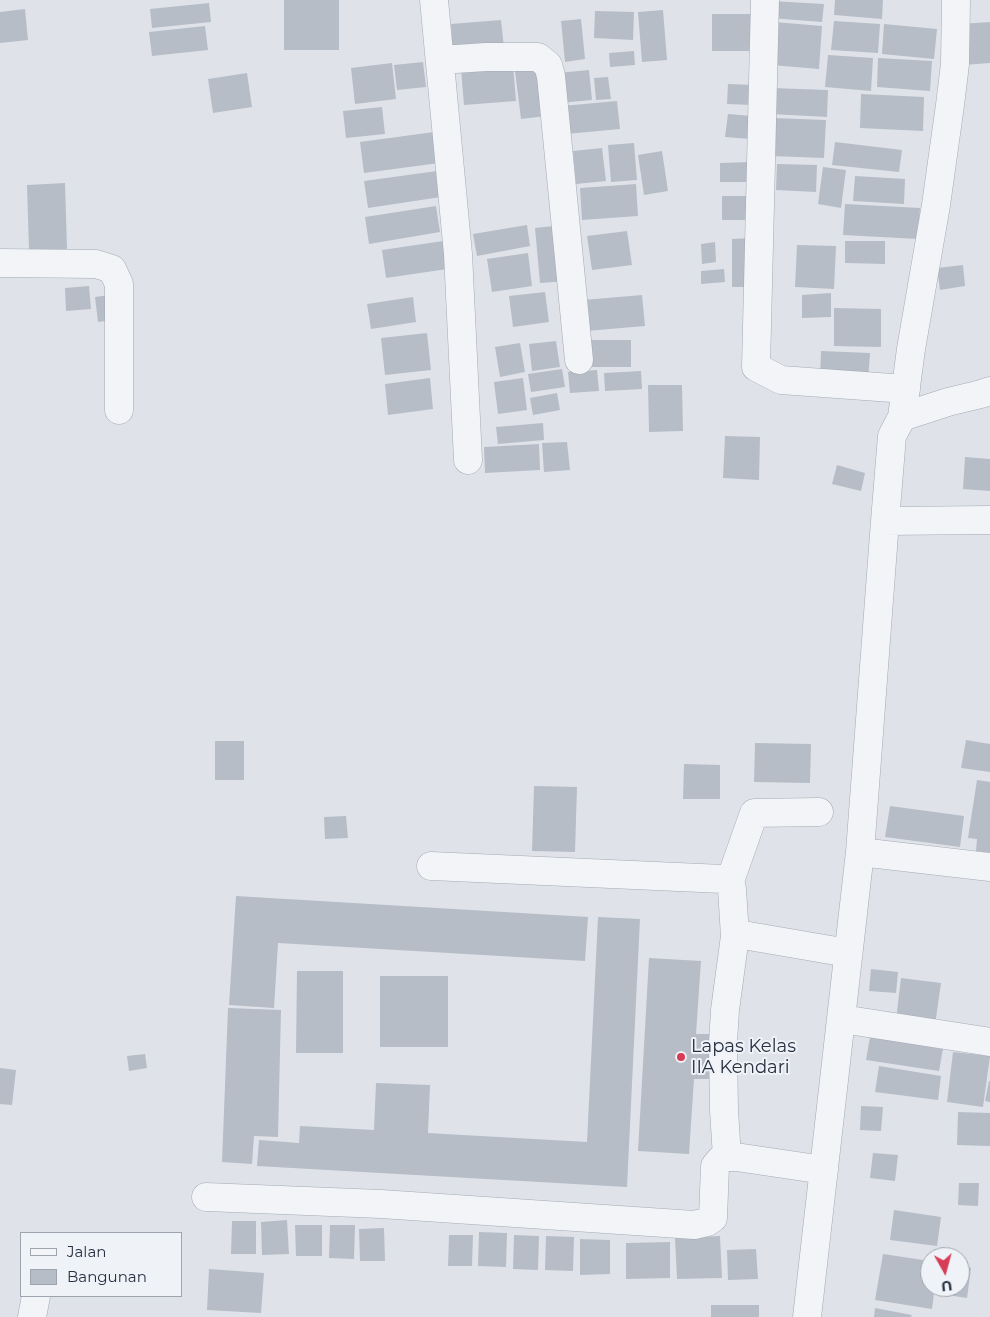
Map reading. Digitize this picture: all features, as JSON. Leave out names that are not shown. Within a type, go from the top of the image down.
[{"type":"street","points":[[434,0],[458,254],[468,460]]},
{"type":"street","points":[[764,0],[756,367],[781,380],[906,388]]},
{"type":"street","points":[[807,1317],[860,852],[892,436],[902,417],[911,349],[936,205],[955,64],[956,0]]},
{"type":"street","points":[[440,60],[486,57],[538,57],[548,65],[551,76],[579,360]]},
{"type":"street","points":[[0,263],[96,264],[112,269],[119,284],[119,410]]},
{"type":"street","points":[[902,417],[990,391]]},
{"type":"street","points":[[884,521],[990,520]]},
{"type":"street","points":[[727,1157],[723,1043],[725,1010],[735,936],[730,881],[754,813],[819,812]]},
{"type":"street","points":[[860,852],[990,866]]},
{"type":"street","points":[[431,866],[723,879],[730,881]]},
{"type":"street","points":[[735,936],[743,935],[848,953]]},
{"type":"street","points":[[842,1019],[990,1042]]},
{"type":"street","points":[[206,1196],[381,1204],[694,1225],[707,1222],[713,1218],[715,1166],[721,1159],[736,1157],[824,1170]]},
{"type":"street","points":[[32,1317],[36,1297]]},
{"type":"building","points":[[284,0],[339,0],[339,50],[284,50]]},
{"type":"building","points":[[835,0],[883,0],[882,19],[834,15]]},
{"type":"building","points":[[771,1],[824,4],[822,22],[770,18]]},
{"type":"building","points":[[209,3],[211,22],[152,28],[150,9]]},
{"type":"building","points":[[25,9],[28,40],[0,43],[0,12]]},
{"type":"building","points":[[663,10],[667,60],[642,62],[638,12]]},
{"type":"building","points":[[595,11],[634,12],[633,40],[594,38]]},
{"type":"building","points":[[712,14],[756,14],[756,51],[712,51]]},
{"type":"building","points":[[581,19],[585,59],[565,62],[561,21]]},
{"type":"building","points":[[501,20],[504,48],[453,52],[451,24]]},
{"type":"building","points":[[834,21],[880,24],[878,53],[831,50]]},
{"type":"building","points":[[774,22],[822,26],[819,69],[771,65]]},
{"type":"building","points":[[990,22],[990,63],[963,65],[960,24]]},
{"type":"building","points":[[884,24],[937,29],[934,59],[882,54]]},
{"type":"building","points":[[205,26],[208,50],[152,56],[149,32]]},
{"type":"building","points":[[634,51],[635,65],[610,67],[609,53]]},
{"type":"building","points":[[828,55],[873,58],[871,91],[825,87]]},
{"type":"building","points":[[878,58],[932,61],[930,91],[877,87]]},
{"type":"building","points":[[423,62],[426,87],[397,90],[394,65]]},
{"type":"building","points":[[392,63],[396,99],[355,104],[351,68]]},
{"type":"building","points":[[513,65],[516,101],[464,105],[461,69]]},
{"type":"building","points":[[540,68],[546,116],[521,119],[515,71]]},
{"type":"building","points":[[589,70],[592,100],[560,103],[558,73]]},
{"type":"building","points":[[247,73],[252,107],[213,113],[208,79]]},
{"type":"building","points":[[608,77],[611,99],[596,100],[594,78]]},
{"type":"building","points":[[728,84],[753,85],[752,105],[727,104]]},
{"type":"building","points":[[773,88],[828,90],[827,117],[771,114]]},
{"type":"building","points":[[861,94],[924,97],[923,131],[860,128]]},
{"type":"building","points":[[617,101],[620,129],[566,134],[562,106]]},
{"type":"building","points":[[382,107],[385,134],[346,138],[343,111]]},
{"type":"building","points":[[728,114],[752,116],[750,139],[725,137]]},
{"type":"building","points":[[773,118],[826,120],[824,158],[771,156]]},
{"type":"building","points":[[434,132],[439,163],[364,173],[360,142]]},
{"type":"building","points":[[835,142],[902,150],[899,172],[832,165]]},
{"type":"building","points":[[634,143],[637,180],[611,182],[608,145]]},
{"type":"building","points":[[602,148],[606,181],[576,184],[573,151]]},
{"type":"building","points":[[662,151],[668,191],[644,195],[638,155]]},
{"type":"building","points":[[751,162],[752,182],[720,182],[720,163]]},
{"type":"building","points":[[777,164],[817,165],[816,192],[776,190]]},
{"type":"building","points":[[823,167],[846,170],[841,208],[818,204]]},
{"type":"building","points":[[437,171],[441,197],[368,208],[364,181]]},
{"type":"building","points":[[855,176],[905,179],[904,204],[853,201]]},
{"type":"building","points":[[65,183],[67,249],[29,250],[27,185]]},
{"type":"building","points":[[636,184],[638,216],[582,220],[580,188]]},
{"type":"building","points":[[722,196],[754,196],[754,220],[722,220]]},
{"type":"building","points":[[845,204],[920,208],[918,239],[843,235]]},
{"type":"building","points":[[436,206],[440,232],[369,244],[365,217]]},
{"type":"building","points":[[527,225],[530,246],[477,256],[473,234]]},
{"type":"building","points":[[563,225],[568,281],[540,283],[535,228]]},
{"type":"building","points":[[627,231],[632,265],[592,270],[587,236]]},
{"type":"building","points":[[753,238],[753,287],[732,287],[732,239]]},
{"type":"building","points":[[450,240],[454,268],[386,278],[382,250]]},
{"type":"building","points":[[845,241],[885,241],[885,264],[845,263]]},
{"type":"building","points":[[715,242],[716,262],[702,264],[701,244]]},
{"type":"building","points":[[797,245],[836,246],[834,289],[795,287]]},
{"type":"building","points":[[528,253],[532,286],[492,292],[487,259]]},
{"type":"building","points":[[963,265],[965,286],[940,290],[937,268]]},
{"type":"building","points":[[724,269],[725,282],[701,284],[701,271]]},
{"type":"building","points":[[89,286],[91,309],[66,311],[65,288]]},
{"type":"building","points":[[545,292],[549,322],[513,327],[509,296]]},
{"type":"building","points":[[831,293],[831,317],[802,318],[802,295]]},
{"type":"building","points":[[109,295],[112,320],[98,322],[95,297]]},
{"type":"building","points":[[642,295],[645,326],[586,331],[583,300]]},
{"type":"building","points":[[413,297],[416,322],[371,329],[367,304]]},
{"type":"building","points":[[834,308],[881,309],[881,347],[834,346]]},
{"type":"building","points":[[427,333],[431,370],[385,375],[381,338]]},
{"type":"building","points":[[586,340],[631,340],[631,367],[586,367]]},
{"type":"building","points":[[556,341],[560,367],[532,371],[529,344]]},
{"type":"building","points":[[520,343],[525,372],[500,377],[495,347]]},
{"type":"building","points":[[821,351],[870,353],[868,381],[820,379]]},
{"type":"building","points":[[562,369],[565,387],[531,392],[528,374]]},
{"type":"building","points":[[597,370],[599,391],[570,393],[568,372]]},
{"type":"building","points":[[641,371],[642,389],[605,391],[604,373]]},
{"type":"building","points":[[430,378],[433,409],[388,415],[385,384]]},
{"type":"building","points":[[523,378],[527,410],[498,414],[494,382]]},
{"type":"building","points":[[648,385],[682,385],[683,431],[649,432]]},
{"type":"building","points":[[557,393],[560,410],[533,415],[530,398]]},
{"type":"building","points":[[543,423],[544,440],[498,444],[496,427]]},
{"type":"building","points":[[725,436],[760,437],[759,480],[723,478]]},
{"type":"building","points":[[567,442],[570,470],[544,472],[542,443]]},
{"type":"building","points":[[539,444],[540,470],[485,473],[484,447]]},
{"type":"building","points":[[965,457],[990,459],[990,491],[963,489]]},
{"type":"building","points":[[837,465],[865,473],[861,491],[832,484]]},
{"type":"building","points":[[966,740],[990,744],[990,772],[961,768]]},
{"type":"building","points":[[215,741],[244,741],[244,780],[215,780]]},
{"type":"building","points":[[755,743],[811,744],[810,783],[754,782]]},
{"type":"building","points":[[684,764],[720,765],[720,799],[683,799]]},
{"type":"building","points":[[977,780],[990,782],[990,853],[976,851],[977,839],[968,838]]},
{"type":"building","points":[[534,786],[577,787],[575,852],[532,851]]},
{"type":"building","points":[[890,806],[964,816],[960,847],[885,837]]},
{"type":"building","points":[[346,816],[348,838],[325,839],[324,817]]},
{"type":"building","points":[[236,896],[588,917],[585,961],[278,943],[274,1008],[229,1005]]},
{"type":"building","points":[[598,917],[640,919],[627,1187],[257,1166],[259,1140],[299,1143],[300,1126],[374,1130],[376,1083],[430,1085],[428,1133],[587,1142]]},
{"type":"building","name":"Lapas Kelas IIA Kendari","points":[[649,958],[701,961],[696,1034],[718,1034],[718,1079],[694,1079],[689,1154],[638,1151]]},
{"type":"building","points":[[871,969],[898,972],[896,993],[869,991]]},
{"type":"building","points":[[297,971],[343,971],[343,1053],[296,1053]]},
{"type":"building","points":[[380,976],[448,976],[448,1047],[380,1047]]},
{"type":"building","points":[[901,978],[941,983],[935,1025],[896,1020]]},
{"type":"building","points":[[228,1008],[281,1010],[278,1137],[254,1136],[252,1164],[222,1162]]},
{"type":"building","points":[[870,1037],[943,1049],[939,1071],[866,1060]]},
{"type":"building","points":[[953,1052],[990,1056],[983,1107],[947,1102]]},
{"type":"building","points":[[145,1054],[147,1068],[129,1071],[127,1056]]},
{"type":"building","points":[[879,1066],[941,1076],[938,1100],[875,1092]]},
{"type":"building","points":[[0,1068],[16,1070],[12,1105],[0,1104]]},
{"type":"building","points":[[990,1081],[990,1102],[985,1101]]},
{"type":"building","points":[[861,1106],[883,1107],[881,1131],[860,1130]]},
{"type":"building","points":[[958,1112],[990,1113],[990,1146],[957,1145]]},
{"type":"building","points":[[873,1153],[898,1155],[895,1181],[870,1178]]},
{"type":"building","points":[[959,1183],[979,1183],[978,1206],[958,1205]]},
{"type":"building","points":[[894,1210],[941,1217],[937,1246],[890,1240]]},
{"type":"building","points":[[287,1220],[289,1254],[262,1255],[261,1222]]},
{"type":"building","points":[[232,1221],[256,1221],[256,1254],[231,1254]]},
{"type":"building","points":[[295,1225],[322,1225],[322,1256],[296,1256]]},
{"type":"building","points":[[330,1225],[355,1225],[354,1259],[329,1258]]},
{"type":"building","points":[[384,1228],[385,1261],[360,1261],[359,1229]]},
{"type":"building","points":[[479,1232],[507,1233],[506,1267],[478,1266]]},
{"type":"building","points":[[449,1235],[473,1235],[472,1266],[448,1266]]},
{"type":"building","points":[[514,1235],[539,1236],[538,1270],[513,1269]]},
{"type":"building","points":[[546,1236],[574,1237],[573,1271],[545,1270]]},
{"type":"building","points":[[720,1236],[722,1278],[677,1279],[675,1238]]},
{"type":"building","points":[[580,1239],[610,1240],[610,1274],[580,1275]]},
{"type":"building","points":[[670,1242],[670,1278],[626,1279],[626,1243]]},
{"type":"building","points":[[756,1249],[758,1279],[728,1280],[727,1250]]},
{"type":"building","points":[[883,1254],[920,1260],[920,1297],[934,1297],[932,1309],[875,1300]]},
{"type":"building","points":[[209,1269],[264,1273],[261,1313],[207,1310]]},
{"type":"building","points":[[711,1305],[759,1305],[759,1317],[711,1317]]},
{"type":"building","points":[[875,1308],[912,1315],[911,1317],[874,1317]]},
{"type":"place","name":"Lapas Kelas IIA Kendari","points":[[681,1057]]}]
